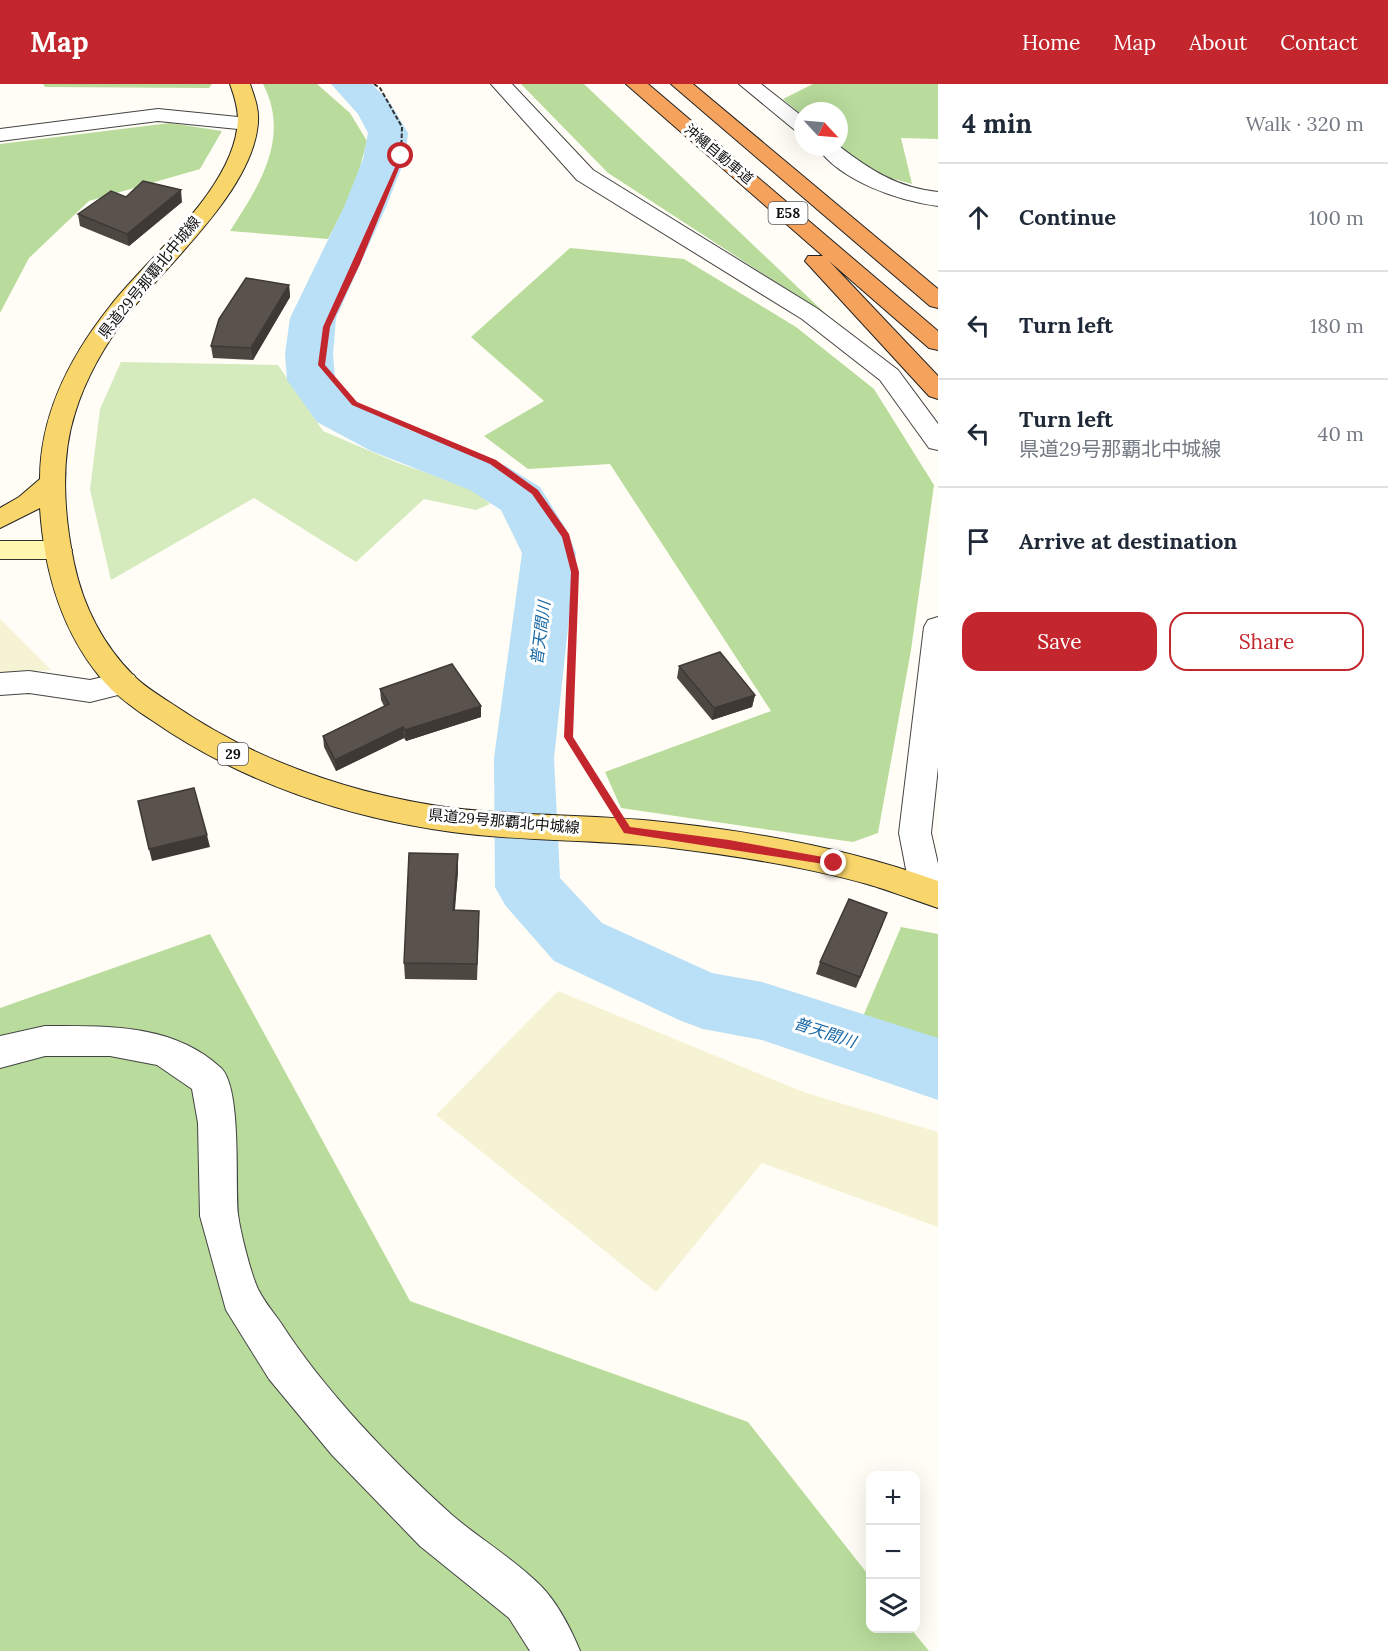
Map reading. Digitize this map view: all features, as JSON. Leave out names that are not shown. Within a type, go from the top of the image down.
[{"type":"highway","name":"沖縄自動車道","points":[[636,84],[938,343]]},
{"type":"highway","name":"沖縄自動車道","points":[[681,84],[938,301]]},
{"type":"highway","points":[[789,214],[804,247],[938,391]]},
{"type":"main road","name":"県道29号那覇北中城線","points":[[240,84],[248,108],[248,124],[238,161],[222,188],[121,307],[91,351],[67,397],[60,421],[51,483],[63,579],[75,609],[95,647],[123,683],[205,741],[279,774],[333,793],[452,820],[623,830],[729,843],[878,873],[932,892]]},
{"type":"main road","points":[[0,519],[29,503],[51,483]]},
{"type":"main road","points":[[0,550],[58,550]]},
{"type":"street","points":[[501,84],[585,175],[810,314],[889,375],[938,442]]},
{"type":"street","points":[[750,84],[794,121]]},
{"type":"street","points":[[0,135],[158,115],[248,124]]},
{"type":"street","points":[[838,156],[870,181],[896,191],[938,199]]},
{"type":"street","points":[[932,892],[915,833],[938,627]]},
{"type":"street","points":[[0,684],[28,682],[90,691],[123,683]]},
{"type":"street","points":[[0,1052],[45,1041],[110,1041],[165,1051],[209,1080],[217,1123],[219,1216],[240,1296],[284,1365],[347,1440],[436,1530],[525,1602],[557,1651]]},
{"type":"path","points":[[374,84],[380,88],[402,128],[401,156],[357,264],[326,327],[322,365],[354,403],[493,462],[535,492],[566,536],[575,572],[568,737],[623,830]]},
{"type":"shaded area","points":[[0,619],[51,670],[0,673]]},
{"type":"shaded area","points":[[558,991],[806,1093],[938,1132],[938,1227],[762,1163],[656,1292],[436,1115]]},
{"type":"green space","points":[[43,84],[212,84],[209,88],[45,87]]},
{"type":"green space","points":[[263,84],[317,84],[350,113],[367,141],[354,189],[328,239],[230,231],[261,179],[273,142],[274,123],[271,104]]},
{"type":"green space","points":[[521,84],[584,84],[828,316],[608,173]]},
{"type":"green space","points":[[813,84],[938,84],[938,139],[901,138],[912,184],[866,171],[848,155],[848,102],[794,102],[794,108],[783,99]]},
{"type":"green space","points":[[170,123],[222,131],[200,169],[89,201],[29,258],[0,313],[0,144]]},
{"type":"green space","points":[[570,248],[684,259],[796,327],[874,389],[934,485],[911,650],[878,833],[853,842],[621,808],[605,772],[771,711],[610,464],[528,469],[484,436],[544,401],[471,337]]},
{"type":"green space","points":[[121,362],[278,365],[323,431],[398,463],[474,489],[490,504],[476,510],[424,499],[356,562],[254,498],[111,580],[90,490],[100,409]]},
{"type":"green space","points":[[901,927],[938,934],[938,1051],[859,1026]]},
{"type":"green space","points":[[210,934],[410,1301],[748,1422],[866,1572],[866,1633],[914,1633],[929,1651],[0,1651],[0,1008]]},
{"type":"building","points":[[143,181],[181,190],[127,234],[78,214],[111,191],[126,197]]},
{"type":"building","points":[[246,278],[289,285],[251,348],[211,346],[219,319]]},
{"type":"building","points":[[720,652],[755,695],[714,708],[679,666]]},
{"type":"building","points":[[452,664],[481,706],[405,730],[403,727],[335,760],[323,736],[389,704],[380,689]]},
{"type":"building","points":[[194,788],[207,835],[149,849],[138,801]]},
{"type":"building","points":[[409,853],[458,854],[453,910],[479,911],[477,964],[404,963]]},
{"type":"building","points":[[849,899],[887,913],[860,977],[820,962]]},
{"type":"waterway","name":"普天間川","points":[[350,84],[375,109],[388,133],[384,159],[365,207],[313,318],[309,354],[311,380],[335,411],[389,440],[488,478],[521,499],[539,529],[549,553],[524,758],[528,887],[578,942],[703,1000],[762,1011],[938,1069]]},
{"type":"route","points":[[401,156],[357,264],[326,327],[322,365],[354,403],[412,430],[493,462],[535,492],[566,536],[575,572],[568,737],[627,830],[729,843],[834,863]]}]
